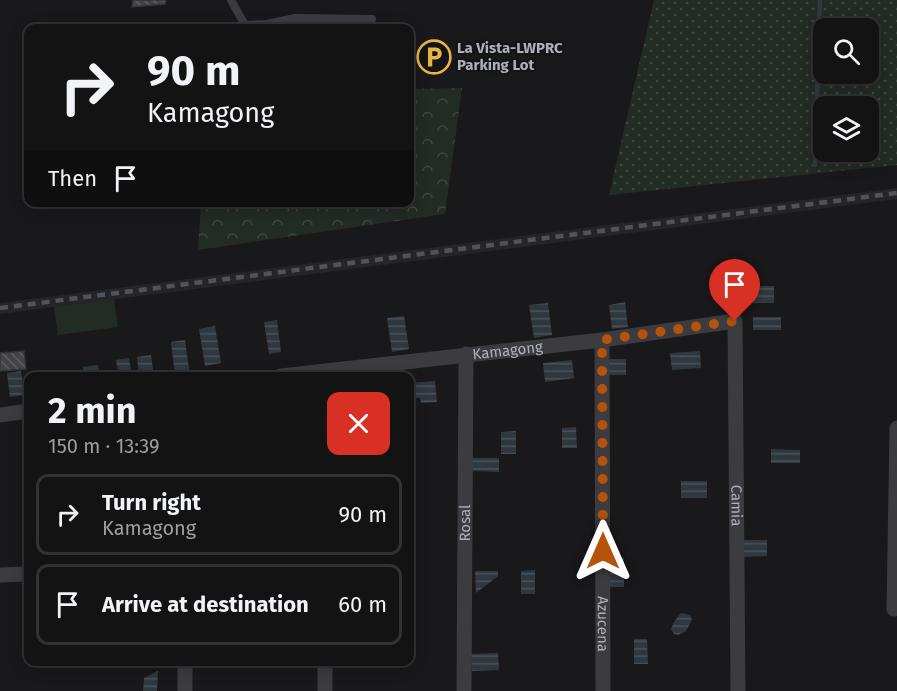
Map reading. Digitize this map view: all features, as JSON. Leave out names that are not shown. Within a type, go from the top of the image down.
[{"type":"street","name":"Kamagong","points":[[337,372],[466,354],[602,340],[735,321]]},
{"type":"street","name":"Camia","points":[[735,321],[738,691]]},
{"type":"street","name":"Azucena","points":[[602,340],[603,691]]},
{"type":"street","name":"Rosal","points":[[464,691],[466,354]]},
{"type":"street","points":[[0,415],[24,412]]},
{"type":"street","points":[[897,428],[894,609],[897,609]]},
{"type":"street","points":[[0,575],[24,573]]},
{"type":"street","points":[[185,666],[185,691]]},
{"type":"street","points":[[325,666],[326,691]]},
{"type":"lane","points":[[231,0],[244,24]]},
{"type":"lane","points":[[264,24],[295,18],[372,19]]},
{"type":"shaded area","points":[[897,188],[897,199],[0,314],[0,303]]},
{"type":"shaded area","points":[[752,286],[774,286],[774,303],[753,303]]},
{"type":"shaded area","points":[[625,302],[628,327],[612,329],[609,305]]},
{"type":"shaded area","points":[[548,303],[552,335],[534,338],[529,305]]},
{"type":"shaded area","points":[[404,316],[409,349],[392,352],[387,318]]},
{"type":"shaded area","points":[[753,317],[781,317],[781,330],[753,330]]},
{"type":"shaded area","points":[[277,320],[281,352],[269,354],[264,322]]},
{"type":"shaded area","points":[[215,326],[221,363],[205,366],[199,329]]},
{"type":"shaded area","points":[[185,340],[189,372],[175,372],[171,342]]},
{"type":"shaded area","points":[[700,351],[701,368],[672,370],[670,353]]},
{"type":"shaded area","points":[[151,355],[153,372],[139,372],[137,357]]},
{"type":"shaded area","points":[[129,358],[131,372],[118,372],[116,360]]},
{"type":"shaded area","points":[[601,359],[626,359],[626,375],[601,375]]},
{"type":"shaded area","points":[[572,360],[574,378],[545,382],[543,363]]},
{"type":"shaded area","points":[[98,365],[99,372],[84,372],[83,367]]},
{"type":"shaded area","points":[[21,371],[24,395],[10,397],[7,373]]},
{"type":"shaded area","points":[[435,381],[437,402],[421,403],[420,398],[414,398],[414,383]]},
{"type":"shaded area","points":[[576,427],[577,448],[562,448],[562,428]]},
{"type":"shaded area","points":[[516,431],[516,454],[501,454],[501,432]]},
{"type":"shaded area","points":[[771,449],[800,450],[800,463],[771,463]]},
{"type":"shaded area","points":[[471,458],[499,458],[499,472],[472,471]]},
{"type":"shaded area","points":[[681,481],[707,481],[707,498],[681,498]]},
{"type":"shaded area","points":[[743,540],[767,540],[767,556],[743,557]]},
{"type":"shaded area","points":[[605,558],[624,558],[624,587],[605,587]]},
{"type":"shaded area","points":[[535,570],[535,594],[521,594],[521,571]]},
{"type":"shaded area","points":[[475,571],[498,571],[498,576],[476,593]]},
{"type":"shaded area","points":[[681,613],[690,615],[692,620],[686,631],[678,635],[674,634],[671,629]]},
{"type":"shaded area","points":[[634,639],[647,639],[648,664],[634,664]]},
{"type":"shaded area","points":[[498,653],[499,670],[472,671],[471,654]]},
{"type":"shaded area","points":[[158,671],[157,691],[143,691],[144,678]]},
{"type":"green space","points":[[654,0],[897,0],[897,165],[609,195]]},
{"type":"green space","points":[[462,88],[445,214],[198,250],[201,207],[414,207],[414,89]]},
{"type":"green space","points":[[114,299],[118,327],[58,335],[54,307]]},
{"type":"building","points":[[133,0],[166,0],[165,4],[132,7]]},
{"type":"building","points":[[24,351],[26,369],[0,371],[0,353]]},
{"type":"waterway","points":[[815,165],[820,0]]},
{"type":"railway","points":[[0,308],[897,193]]},
{"type":"place","name":"La Vista-LWPRC Parking Lot","points":[[434,57]]},
{"type":"route","points":[[603,551],[602,340],[735,321]]}]
